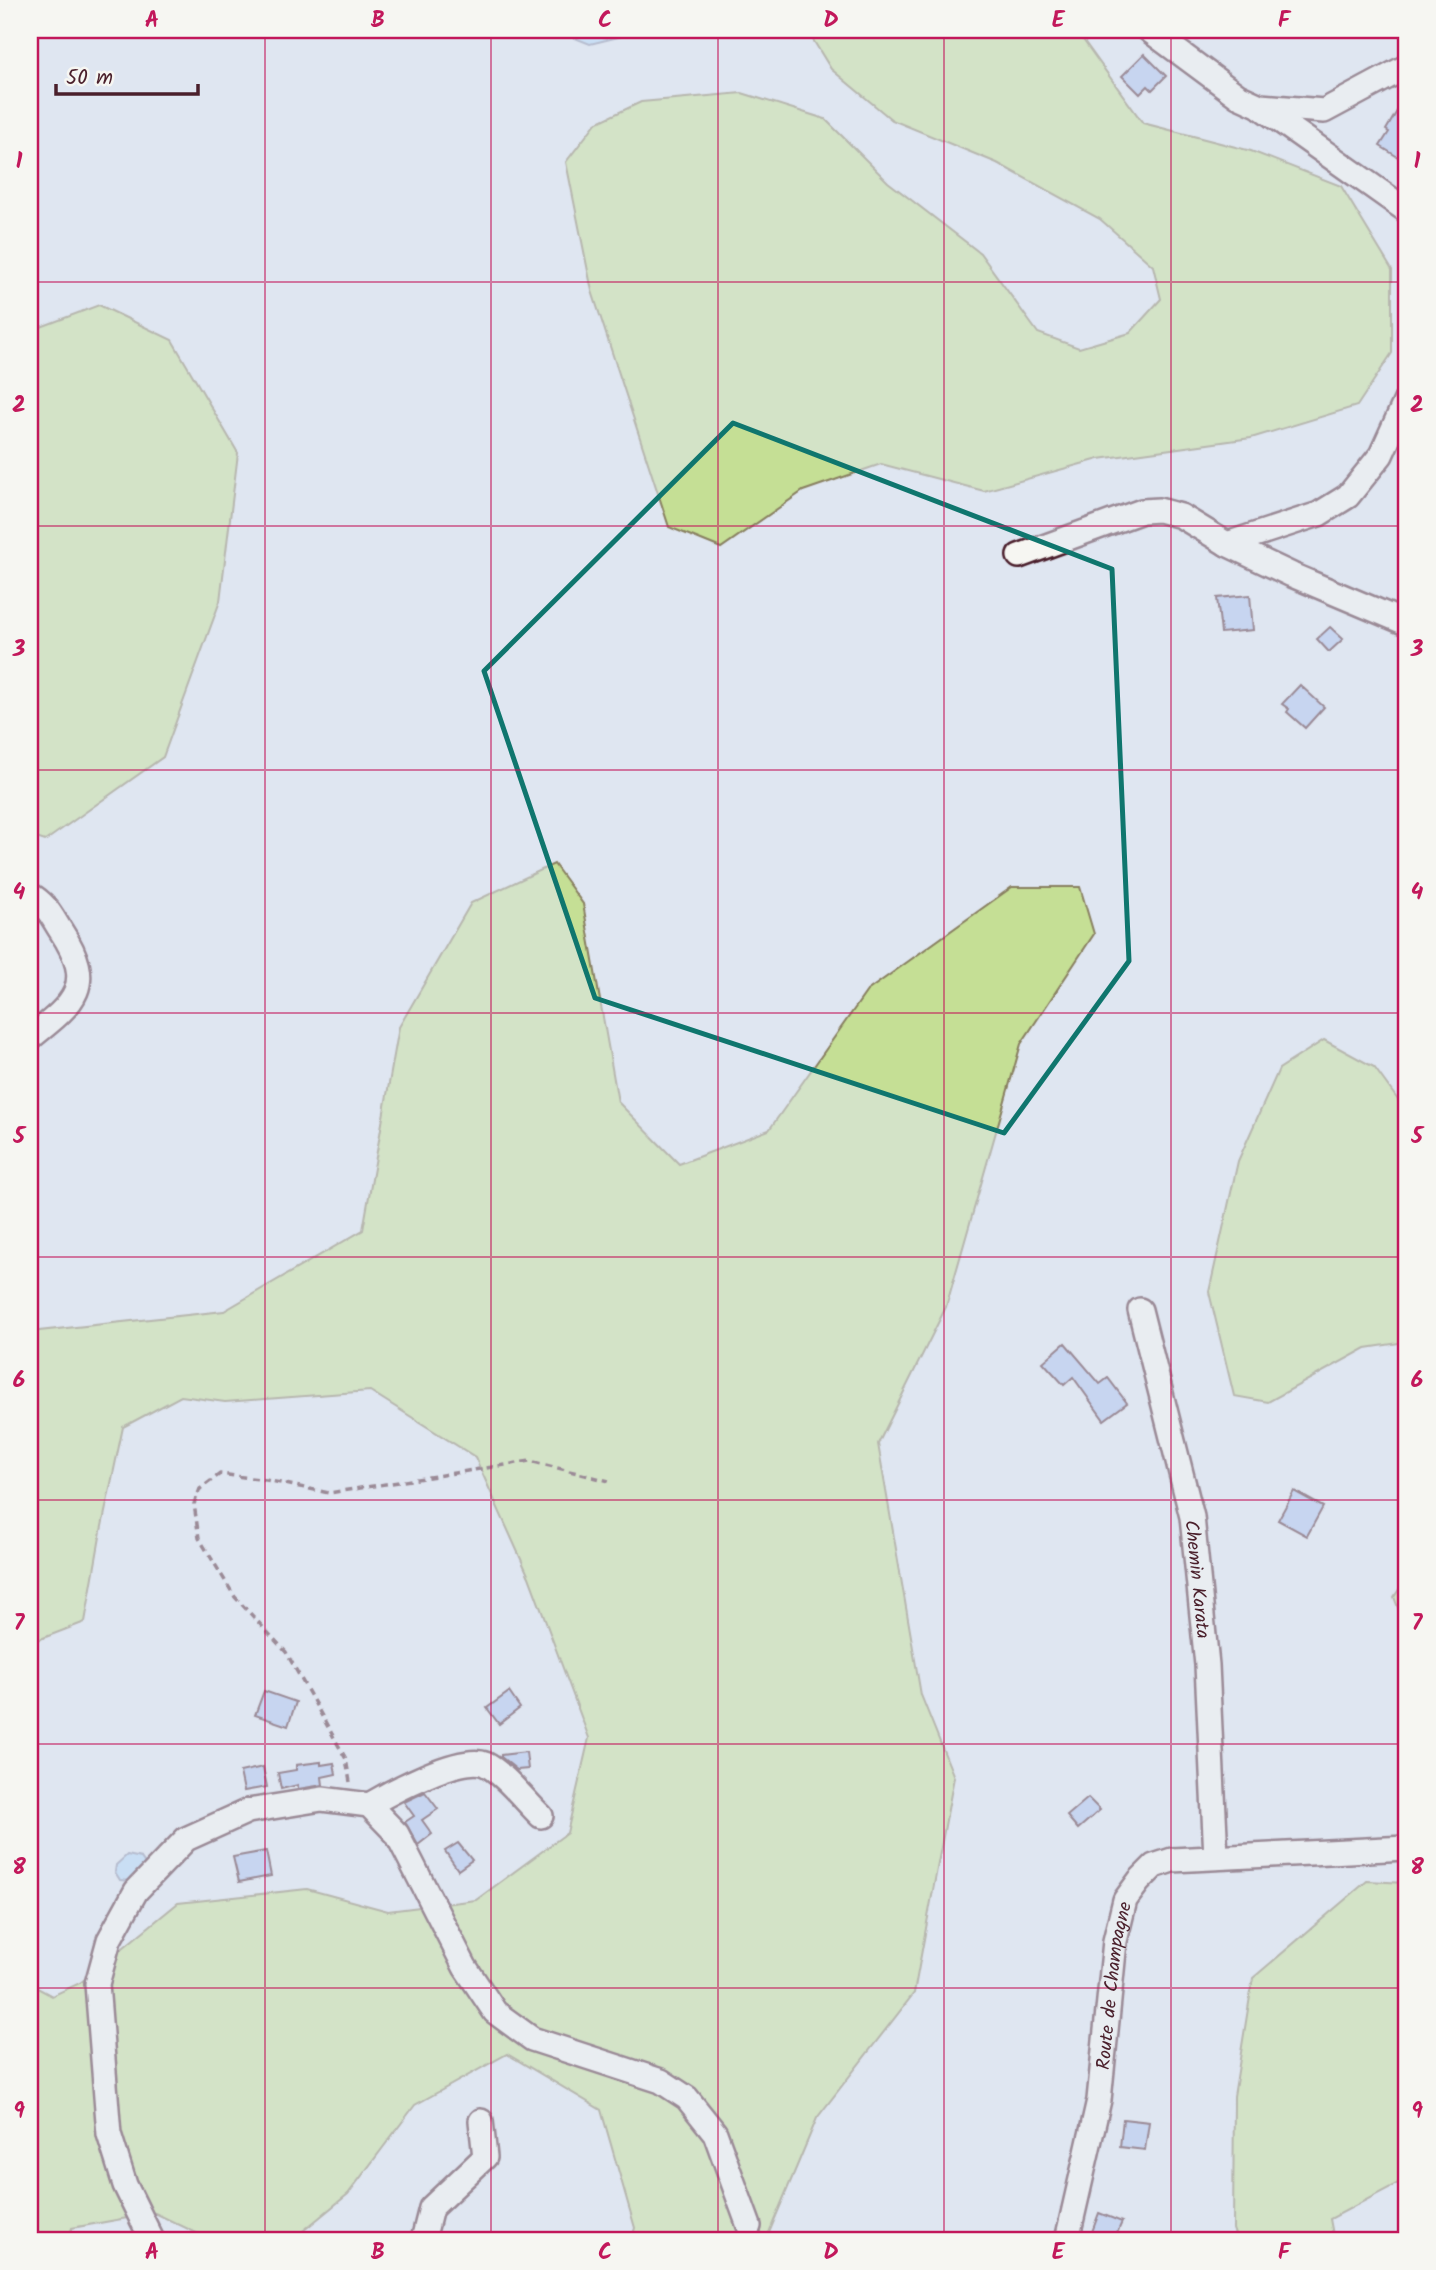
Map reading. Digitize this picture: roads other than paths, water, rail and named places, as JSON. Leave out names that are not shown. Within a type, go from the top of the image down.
[{"type":"street","points":[[1149,30],[1238,96],[1260,106],[1406,210]]},
{"type":"street","points":[[1260,106],[1324,111],[1406,67]]},
{"type":"street","points":[[1227,544],[1319,514],[1348,496],[1381,455],[1406,400]]},
{"type":"street","points":[[1019,556],[1142,511],[1159,510],[1181,516],[1227,544],[1406,624]]},
{"type":"street","points":[[30,895],[42,901],[65,937],[76,958],[80,976],[71,1000],[55,1018],[30,1038]]},
{"type":"street","name":"Chemin Karata","points":[[1140,1310],[1192,1517],[1208,1665],[1216,1857]]},
{"type":"street","points":[[152,2240],[125,2185],[109,2134],[97,1984],[109,1940],[136,1891],[186,1839],[248,1811],[321,1799],[361,1803],[470,1761],[485,1764],[499,1774],[541,1816]]},
{"type":"street","points":[[361,1803],[397,1834],[465,1968],[495,2012],[532,2039],[661,2081],[687,2098],[715,2133],[749,2226]]},
{"type":"street","name":"Route de Champagne","points":[[1067,2240],[1099,2100],[1115,1941],[1125,1900],[1139,1881],[1154,1866],[1172,1860],[1406,1848]]},
{"type":"street","points":[[423,2240],[431,2208],[485,2157],[481,2121]]},
{"type":"water","points":[[555,30],[647,30],[590,44]]},
{"type":"water","points":[[127,1855],[141,1858],[146,1865],[131,1881],[120,1880],[115,1872],[116,1865]]}]
